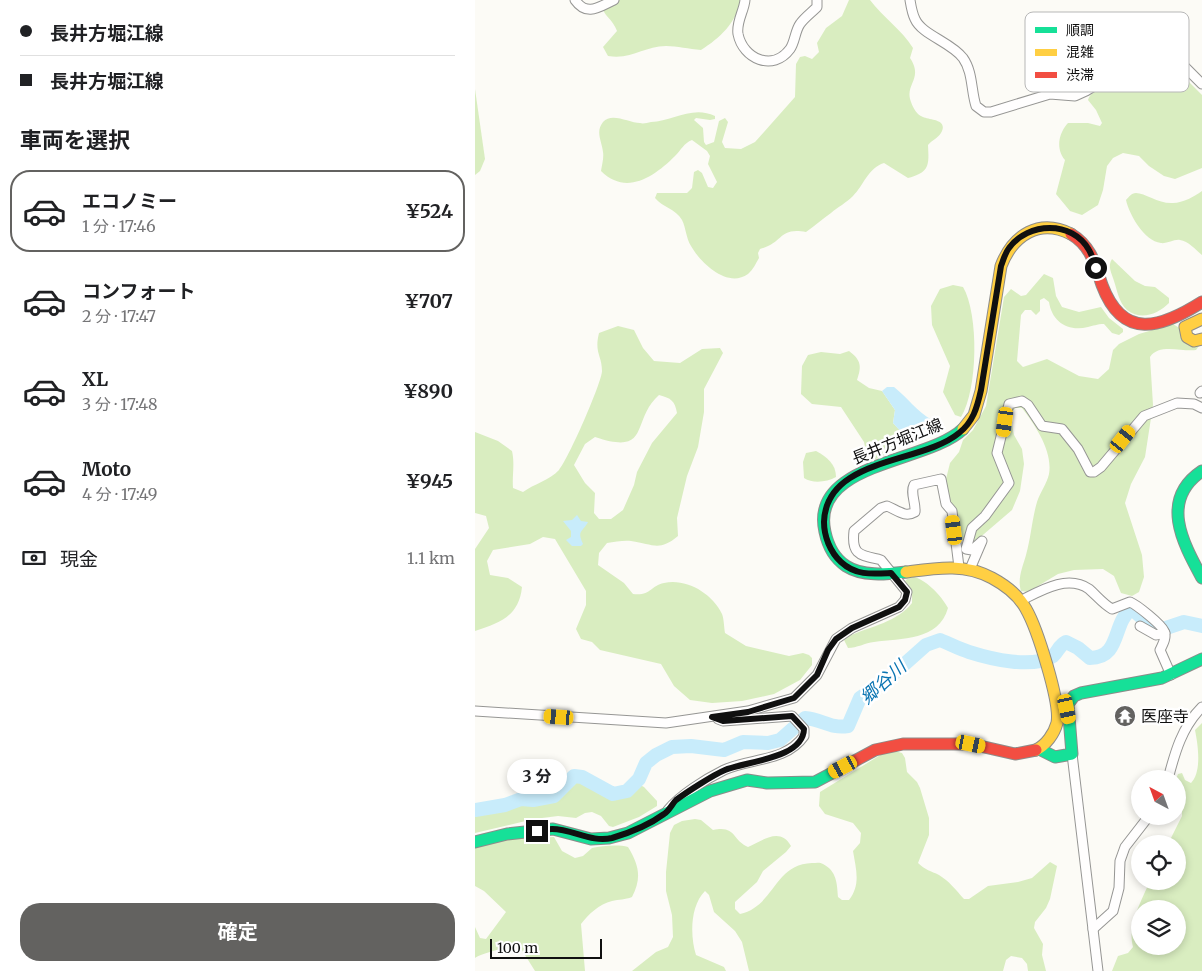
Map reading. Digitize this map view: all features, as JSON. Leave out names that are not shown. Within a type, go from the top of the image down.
[{"type":"main road","name":"長井方堀江線","points":[[1039,749],[1053,733],[1057,722],[1057,710],[1033,624],[1020,601],[995,580],[964,568],[941,567],[868,574],[853,570],[841,562],[831,550],[824,530],[824,513],[839,486],[852,476],[942,443],[958,434],[970,422],[977,408],[981,390],[1001,266],[1009,248],[1022,235],[1039,228],[1057,228],[1074,234],[1088,249],[1115,310],[1129,321],[1148,325],[1173,318],[1202,302]]},
{"type":"main road","points":[[1173,318],[1185,327],[1187,336],[1194,341],[1202,339]]},
{"type":"main road","points":[[1185,327],[1202,319]]},
{"type":"main road","points":[[1198,473],[1180,498],[1177,518],[1191,558],[1202,578]]},
{"type":"main road","points":[[475,842],[507,834],[553,829],[591,839],[609,838],[628,833],[709,792],[747,780],[767,783],[815,782],[875,750],[903,744],[971,744],[1015,754],[1028,753],[1039,749],[1055,757],[1072,754],[1071,729],[1067,709],[1068,702],[1073,697],[1111,686],[1131,685],[1171,675],[1202,659]]},
{"type":"street","points":[[575,0],[580,8],[587,10],[595,9],[614,0]]},
{"type":"street","points":[[745,0],[738,33],[747,54],[758,60],[771,60],[791,49],[799,24],[817,7],[817,0]]},
{"type":"street","points":[[910,0],[915,20],[920,27],[955,49],[964,58],[976,106],[984,112],[991,112],[1050,94],[1075,96],[1084,92]]},
{"type":"street","points":[[1189,71],[1202,84]]},
{"type":"street","points":[[964,568],[982,540],[972,550],[966,549],[972,528],[985,516],[1009,483],[997,453],[1009,404],[1022,401],[1028,405],[1043,426],[1062,429],[1078,450],[1089,472],[1094,472],[1101,467],[1144,416],[1177,403],[1194,404],[1202,408]]},
{"type":"street","points":[[1198,473],[1202,463]]},
{"type":"street","points":[[475,711],[666,723],[748,712],[794,698],[817,675],[828,650],[836,639],[852,628],[899,607],[905,600],[907,592],[881,560],[863,557],[856,551],[853,541],[854,531],[881,508],[887,506],[903,514],[910,515],[915,512],[912,489],[914,485],[941,480],[945,504],[952,512],[964,568]]},
{"type":"street","points":[[1020,601],[1055,585],[1079,584],[1088,589],[1112,610],[1130,602],[1137,604],[1160,624],[1165,634],[1160,650],[1171,675]]},
{"type":"street","points":[[1140,626],[1157,635],[1165,634]]},
{"type":"street","points":[[1171,770],[1178,744],[1186,726],[1202,707]]},
{"type":"street","points":[[665,814],[676,800],[725,770],[792,749],[804,736],[804,729],[792,716],[723,721],[712,717]]},
{"type":"street","points":[[1072,754],[1098,971]]},
{"type":"street","points":[[1093,928],[1113,911],[1119,888],[1120,861],[1125,846],[1142,825]]},
{"type":"green space","points":[[607,0],[741,0],[731,23],[715,40],[701,50],[670,46],[651,48],[631,55],[616,57],[608,56],[603,47],[617,31],[602,8],[601,4]]},
{"type":"green space","points":[[849,0],[870,0],[913,48],[910,58],[915,71],[910,90],[912,104],[919,115],[940,122],[943,127],[940,135],[928,145],[927,167],[921,173],[908,178],[884,163],[879,165],[870,173],[857,192],[809,230],[806,232],[790,232],[760,249],[758,253],[759,258],[748,274],[740,278],[723,276],[707,266],[695,252],[689,243],[679,216],[655,198],[657,193],[687,193],[692,188],[694,172],[698,170],[702,173],[708,187],[713,188],[717,182],[708,164],[710,156],[707,151],[692,140],[689,141],[667,164],[649,177],[630,183],[620,182],[610,178],[601,171],[603,154],[599,129],[603,122],[611,118],[644,123],[699,112],[715,116],[715,119],[710,120],[696,118],[694,120],[703,128],[706,145],[714,142],[719,121],[725,118],[728,122],[722,142],[725,148],[741,149],[755,142],[795,97],[796,64],[800,57],[805,56],[812,59],[819,52],[817,43],[826,28],[842,16]]},
{"type":"green space","points":[[1189,82],[1202,95],[1202,168],[1175,179],[1164,176],[1149,166],[1139,156],[1123,153],[1113,158],[1107,166],[1098,205],[1082,215],[1070,211],[1056,194],[1065,160],[1060,151],[1059,142],[1062,132],[1068,123],[1088,123],[1100,126],[1102,123],[1096,110],[1088,100],[1094,92],[1189,92]]},
{"type":"green space","points":[[475,89],[485,159],[480,171],[475,175]]},
{"type":"green space","points":[[1202,191],[1202,255],[1186,242],[1178,240],[1161,243],[1149,237],[1138,226],[1126,200],[1131,194],[1136,193],[1163,202],[1177,203],[1189,199]]},
{"type":"green space","points":[[1112,259],[1135,281],[1145,286],[1155,287],[1169,298],[1169,303],[1155,313],[1144,316],[1127,310],[1120,300],[1111,273],[1110,264]]},
{"type":"green space","points":[[1044,274],[1053,278],[1056,296],[1062,307],[1079,312],[1101,307],[1109,318],[1123,329],[1123,332],[1119,335],[1112,333],[1104,324],[1081,328],[1068,327],[1057,320],[1049,302],[1044,298],[1040,300],[1040,311],[1036,315],[1031,310],[1025,310],[1021,315],[1017,361],[1023,367],[1047,359],[1079,376],[1098,379],[1109,369],[1113,350],[1119,344],[1139,334],[1173,324],[1199,346],[1196,350],[1159,350],[1150,357],[1153,405],[1145,457],[1131,484],[1125,503],[1142,555],[1144,577],[1139,592],[1132,596],[1121,593],[1114,576],[1103,569],[1074,570],[1058,574],[1028,592],[1021,591],[1020,577],[1028,548],[1035,508],[1048,477],[1050,465],[1046,447],[1022,408],[1015,408],[1010,414],[1014,435],[1022,449],[1024,464],[1020,491],[1012,510],[970,546],[960,539],[956,512],[949,503],[946,479],[950,463],[959,452],[963,440],[973,430],[986,406],[1004,297],[1011,289],[1021,296],[1026,295]]},
{"type":"green space","points":[[953,285],[963,287],[972,315],[974,333],[971,389],[967,405],[961,417],[955,415],[943,392],[950,366],[932,325],[931,306],[940,289]]},
{"type":"green space","points":[[618,326],[634,330],[643,348],[654,361],[680,363],[702,349],[720,348],[723,353],[704,389],[704,412],[698,447],[687,476],[677,518],[678,536],[666,544],[656,546],[628,541],[607,543],[599,553],[598,565],[624,583],[633,594],[643,594],[664,583],[672,582],[689,585],[705,594],[718,606],[724,621],[725,633],[746,646],[789,656],[803,653],[809,655],[812,658],[812,665],[800,680],[774,694],[742,701],[712,703],[690,700],[674,686],[661,664],[600,650],[592,642],[581,639],[576,629],[586,605],[586,591],[555,539],[543,537],[530,544],[493,550],[487,561],[490,575],[508,578],[522,587],[520,597],[517,605],[507,617],[475,631],[475,549],[489,528],[486,516],[475,513],[475,432],[498,441],[512,451],[513,488],[523,492],[559,470],[577,437],[601,378],[602,366],[597,345],[599,333]],"holes":[[[659,395],[674,403],[677,413],[652,443],[637,472],[634,485],[623,510],[611,519],[599,519],[594,513],[595,493],[585,483],[574,465],[585,444],[595,437],[613,442],[625,442],[633,439],[650,405]]]},
{"type":"green space","points":[[849,351],[858,360],[860,371],[857,380],[869,388],[882,391],[895,410],[893,423],[904,435],[891,450],[873,460],[866,452],[864,442],[841,407],[812,404],[801,394],[802,366],[808,355],[821,352],[840,354]]},
{"type":"green space","points":[[816,451],[830,461],[836,472],[836,477],[820,482],[804,478],[803,462],[806,453]]},
{"type":"green space","points":[[910,576],[916,577],[927,584],[941,598],[948,608],[943,619],[936,627],[918,636],[848,648],[844,640],[849,636],[892,619],[912,603],[912,596],[904,582]]},
{"type":"green space","points":[[1202,723],[1202,971],[1112,971],[1118,956],[1128,953],[1131,949],[1131,955],[1186,955],[1186,900],[1141,900],[1146,890],[1186,890],[1186,835],[1172,835],[1178,825],[1186,825],[1186,780],[1191,783],[1197,772],[1198,750],[1195,730]]},
{"type":"green space","points":[[895,751],[902,753],[905,758],[907,772],[920,788],[929,818],[929,835],[918,863],[946,880],[964,899],[969,899],[988,886],[1032,878],[1050,862],[1057,866],[1050,899],[1046,908],[1035,922],[1034,928],[1043,944],[1042,955],[1046,971],[1028,971],[1027,964],[1022,958],[1011,956],[1006,960],[1003,971],[749,971],[742,942],[735,931],[714,912],[709,895],[705,891],[696,905],[694,913],[692,930],[696,955],[724,967],[726,971],[632,971],[656,952],[668,947],[673,937],[672,915],[666,891],[666,872],[670,833],[674,825],[682,821],[701,820],[713,830],[730,831],[748,847],[776,836],[787,840],[791,846],[786,852],[763,871],[757,882],[735,902],[735,909],[740,914],[752,910],[761,903],[790,870],[799,865],[812,863],[822,863],[831,870],[834,874],[838,897],[842,900],[849,900],[853,894],[856,882],[853,851],[860,843],[861,833],[853,823],[825,814],[819,806],[820,792],[882,754]]},
{"type":"green space","points":[[575,777],[612,795],[628,792],[640,785],[657,801],[657,806],[639,817],[613,827],[609,826],[601,816],[592,812],[585,813],[576,818],[558,816],[534,819],[475,833],[475,812],[521,801],[533,802],[554,797]]},
{"type":"green space","points":[[554,837],[562,851],[575,858],[583,856],[592,848],[615,845],[628,847],[637,866],[638,878],[632,897],[603,904],[581,924],[585,971],[535,971],[520,947],[497,950],[475,958],[475,927],[480,938],[486,939],[506,912],[484,891],[475,886],[475,847],[508,839]]},
{"type":"water","points":[[887,387],[894,387],[899,391],[932,420],[933,427],[904,435],[893,423],[895,410],[882,391]]},
{"type":"water","points":[[577,515],[581,521],[588,522],[580,534],[583,544],[581,546],[572,546],[566,540],[571,537],[571,531],[563,521],[572,520]]},
{"type":"waterway","name":"郷谷川","points":[[475,810],[505,805],[521,799],[533,800],[554,796],[574,776],[582,777],[613,794],[627,791],[639,779],[646,763],[656,755],[672,747],[691,746],[724,750],[743,742],[768,743],[780,740],[805,718],[836,726],[848,726],[860,698],[890,677],[926,645],[940,640],[965,651],[988,657],[1011,662],[1034,662],[1053,656],[1066,642],[1078,648],[1090,658],[1100,656],[1112,646],[1121,622],[1132,609],[1157,631],[1184,622],[1202,626]]},
{"type":"traffic: fast","points":[[906,572],[867,573],[860,572],[842,563],[832,551],[826,537],[825,509],[835,491],[852,478],[875,467],[924,450],[946,440],[963,429]]},
{"type":"traffic: fast","points":[[1202,471],[1189,482],[1181,495],[1178,508],[1182,536],[1202,578]]},
{"type":"traffic: fast","points":[[1039,749],[1055,757],[1072,754],[1068,704],[1074,696],[1081,693],[1162,678],[1202,659]]},
{"type":"traffic: fast","points":[[475,842],[507,834],[553,829],[591,839],[609,838],[628,833],[710,791],[747,780],[767,783],[815,782],[834,772]]},
{"type":"traffic: slow","points":[[963,429],[974,415],[981,391],[1001,266],[1006,255],[1020,238],[1038,229],[1048,228],[1071,234]]},
{"type":"traffic: slow","points":[[1202,319],[1185,327],[1187,337],[1194,341],[1202,339]]},
{"type":"traffic: slow","points":[[906,572],[961,568],[982,573],[1002,584],[1016,595],[1023,604],[1042,648],[1052,683],[1057,713],[1057,723],[1052,735],[1036,750]]},
{"type":"traffic: jam","points":[[1071,234],[1088,250],[1111,303],[1121,315],[1132,322],[1158,323],[1187,311],[1202,302]]},
{"type":"traffic: jam","points":[[834,772],[875,750],[903,744],[971,744],[1015,754],[1036,750]]},
{"type":"place","name":"医座寺","points":[[1125,716]]},
{"type":"route","points":[[537,831],[553,829],[591,839],[609,838],[628,833],[665,814],[676,800],[725,770],[781,754],[792,749],[800,742],[804,736],[804,729],[792,716],[723,721],[712,717],[748,712],[794,698],[817,675],[828,650],[836,639],[852,628],[899,607],[905,600],[907,592],[891,573],[868,574],[853,570],[841,562],[831,550],[824,530],[824,513],[830,499],[839,486],[852,476],[942,443],[958,434],[970,422],[977,408],[981,390],[1001,266],[1009,248],[1022,235],[1039,228],[1057,228],[1074,234],[1088,249],[1096,268]]}]
